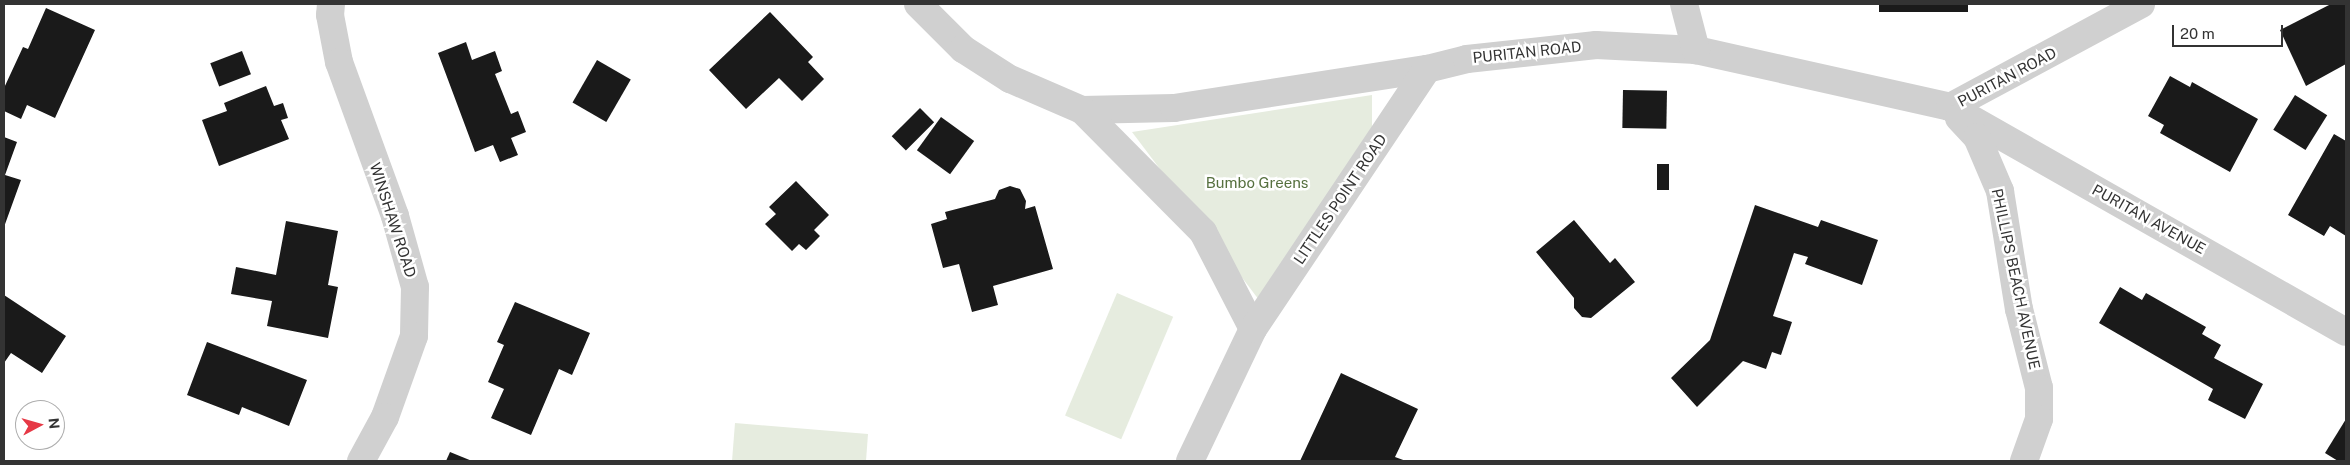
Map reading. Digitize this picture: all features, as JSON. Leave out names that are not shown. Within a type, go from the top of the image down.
[{"type":"street","name":"WINSHAW ROAD","points":[[331,4],[330,14],[339,62],[395,216],[415,287],[414,336],[385,417],[362,461]]},
{"type":"street","name":"PURITAN ROAD","points":[[918,4],[963,49],[1010,79],[1082,110],[1174,108],[1427,69],[1467,59],[1596,45],[1696,50],[1950,107],[2141,4]]},
{"type":"street","points":[[1684,4],[1696,50]]},
{"type":"street","name":"LITTLES POINT ROAD","points":[[1190,461],[1254,329],[1427,69]]},
{"type":"street","name":"PURITAN AVENUE","points":[[1950,107],[2346,332]]},
{"type":"street","name":"PHILLIPS BEACH AVENUE","points":[[1950,107],[1977,137],[2000,191],[2019,309],[2039,388],[2039,419],[2024,461]]},
{"type":"street","points":[[1082,110],[1203,232],[1254,329]]},
{"type":"green space","name":"Bumbo Greens","points":[[1372,95],[1372,138],[1259,300],[1132,132]]},
{"type":"green space","points":[[1117,293],[1173,317],[1121,439],[1065,415]]},
{"type":"green space","points":[[735,423],[868,434],[866,461],[732,461]]},
{"type":"building","points":[[1879,4],[1968,4],[1968,12],[1879,12]]},
{"type":"building","points":[[2331,4],[2346,4],[2346,64],[2306,86],[2280,30]]},
{"type":"building","points":[[46,8],[95,30],[55,118],[27,105],[21,119],[4,111],[4,88],[23,47],[28,49]]},
{"type":"building","points":[[770,12],[813,57],[808,62],[824,79],[802,101],[779,78],[746,109],[709,70]]},
{"type":"building","points":[[466,42],[472,60],[495,51],[502,71],[495,74],[511,114],[518,111],[526,132],[511,138],[518,155],[500,162],[493,145],[475,152],[438,53]]},
{"type":"building","points":[[242,51],[251,74],[219,87],[210,63]]},
{"type":"building","points":[[597,60],[631,80],[606,122],[572,102]]},
{"type":"building","points":[[2170,76],[2190,87],[2192,82],[2258,119],[2230,172],[2160,133],[2164,125],[2148,116]]},
{"type":"building","points":[[266,86],[274,106],[283,103],[288,118],[281,120],[289,139],[219,166],[202,120],[227,111],[224,103]]},
{"type":"building","points":[[1623,90],[1667,91],[1666,129],[1622,128]]},
{"type":"building","points":[[2295,95],[2327,115],[2305,150],[2273,130]]},
{"type":"building","points":[[920,108],[934,122],[906,150],[892,136]]},
{"type":"building","points":[[941,117],[974,141],[950,174],[917,150]]},
{"type":"building","points":[[2334,134],[2346,141],[2346,236],[2330,226],[2324,236],[2288,215]]},
{"type":"building","points":[[4,137],[17,142],[5,175],[21,180],[4,227]]},
{"type":"building","points":[[1657,164],[1669,164],[1669,190],[1657,190]]},
{"type":"building","points":[[796,181],[829,215],[814,230],[820,236],[806,250],[799,244],[792,251],[765,224],[776,214],[769,207]]},
{"type":"building","points":[[1010,186],[1020,189],[1026,201],[1025,209],[1035,206],[1053,269],[993,286],[998,305],[972,312],[959,264],[943,268],[931,224],[947,219],[945,212],[995,199],[999,190]]},
{"type":"building","points":[[1755,205],[1818,227],[1821,220],[1878,240],[1862,285],[1805,264],[1808,257],[1794,253],[1773,316],[1792,322],[1781,355],[1772,352],[1766,369],[1743,361],[1697,407],[1671,378],[1710,340]]},
{"type":"building","points":[[1574,220],[1610,263],[1615,258],[1635,282],[1591,318],[1582,317],[1574,308],[1574,298],[1536,252]]},
{"type":"building","points":[[286,221],[338,231],[328,285],[338,287],[328,338],[267,326],[272,301],[231,294],[236,267],[276,275]]},
{"type":"building","points":[[2120,287],[2142,300],[2146,293],[2206,327],[2202,334],[2221,345],[2214,358],[2263,384],[2245,419],[2208,400],[2213,389],[2099,323]]},
{"type":"building","points":[[4,295],[66,336],[42,373],[11,353],[4,363]]},
{"type":"building","points":[[515,302],[590,333],[572,375],[559,369],[531,435],[491,418],[504,389],[488,382],[504,345],[497,342]]},
{"type":"building","points":[[207,342],[307,380],[289,426],[242,407],[239,415],[187,395]]},
{"type":"building","points":[[1341,373],[1418,409],[1395,457],[1406,461],[1300,461]]},
{"type":"building","points":[[2346,419],[2346,461],[2338,461],[2325,453]]},
{"type":"building","points":[[450,452],[472,461],[446,461]]}]
